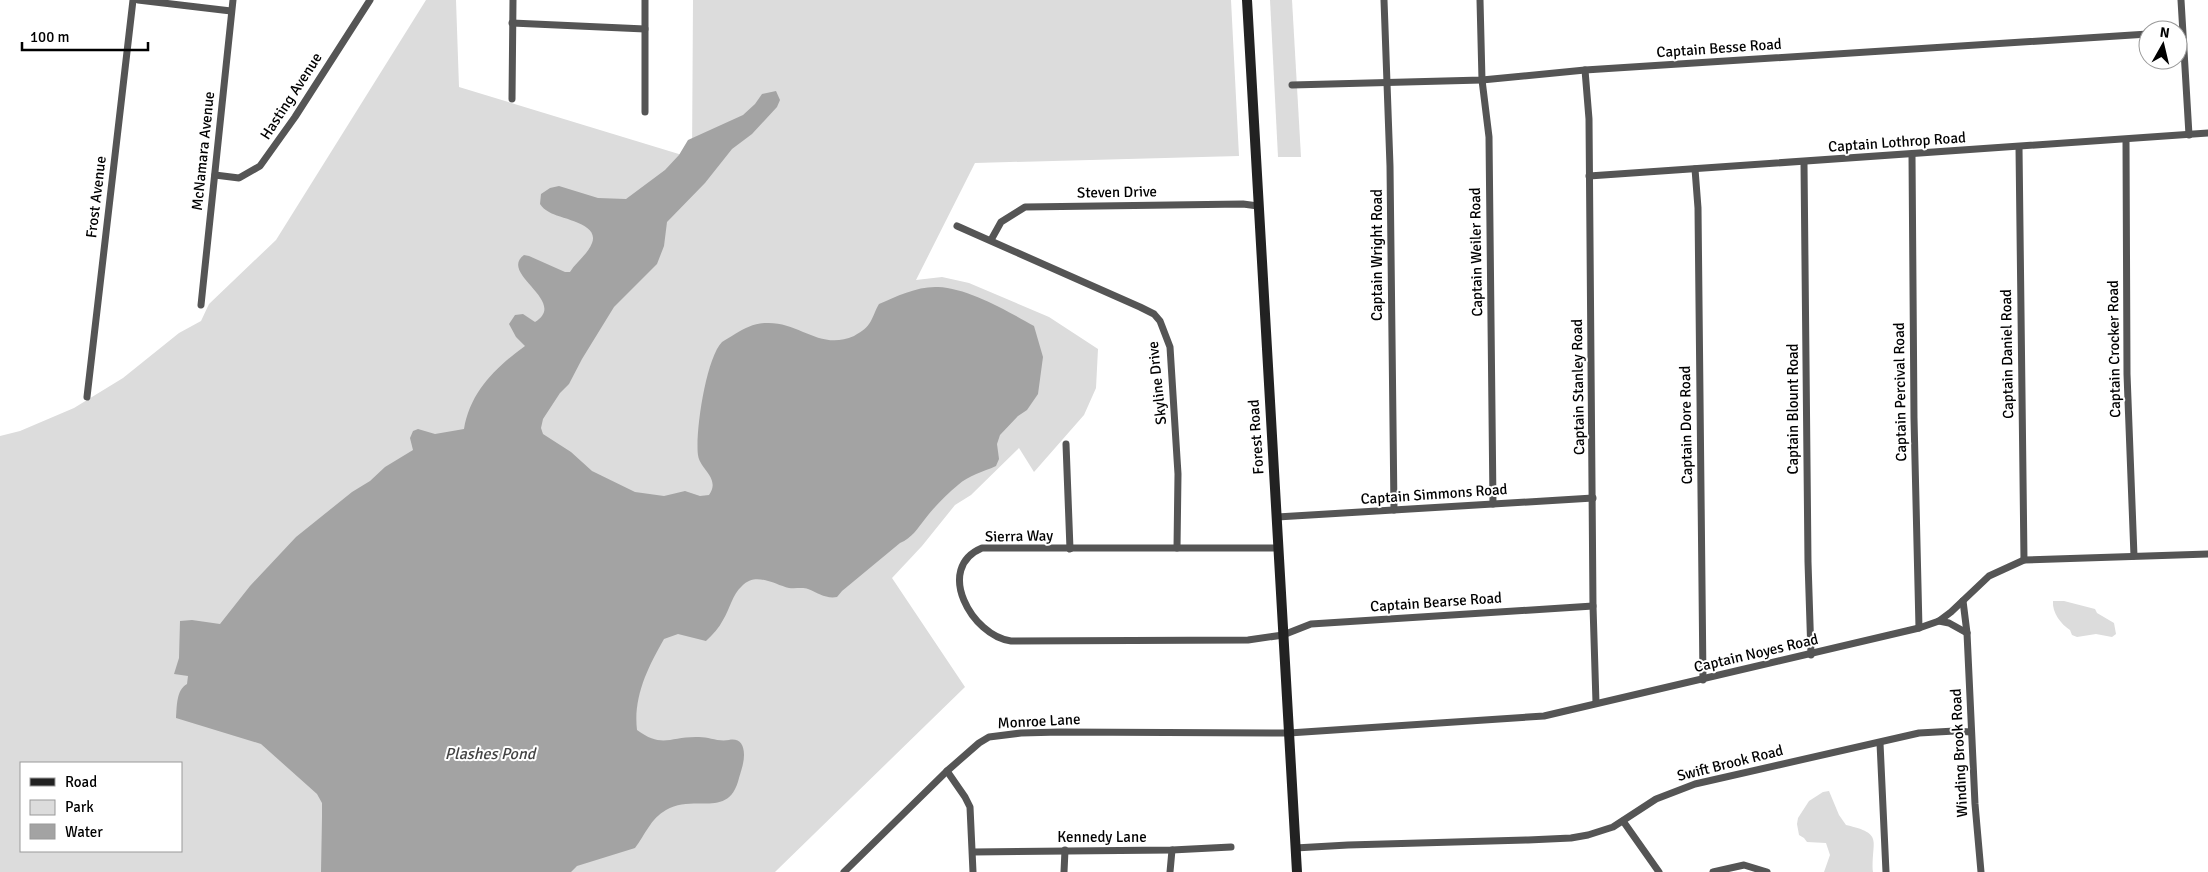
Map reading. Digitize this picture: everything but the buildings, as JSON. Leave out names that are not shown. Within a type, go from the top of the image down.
[{"type":"main road","name":"Forest Road","points":[[1247,0],[1297,872]]},
{"type":"street","name":"Frost Avenue","points":[[87,397],[132,0]]},
{"type":"street","points":[[138,0],[231,11]]},
{"type":"street","name":"McNamara Avenue","points":[[201,305],[233,0]]},
{"type":"street","name":"Hasting Avenue","points":[[215,175],[239,178],[260,166],[295,117],[370,0]]},
{"type":"street","points":[[512,0],[512,99]]},
{"type":"street","points":[[645,0],[645,112]]},
{"type":"street","name":"Captain Wright Road","points":[[1384,0],[1389,83],[1394,510]]},
{"type":"street","name":"Captain Weiler Road","points":[[1480,0],[1482,80],[1489,137],[1493,504]]},
{"type":"street","points":[[2180,20],[2181,0]]},
{"type":"street","points":[[512,23],[645,30]]},
{"type":"street","name":"Captain Besse Road","points":[[1292,85],[1482,80],[1585,70],[2138,35]]},
{"type":"street","name":"Captain Stanley Road","points":[[1585,70],[1590,119],[1593,606],[1596,703]]},
{"type":"street","points":[[2183,70],[2189,135]]},
{"type":"street","name":"Captain Lothrop Road","points":[[1589,176],[2208,133]]},
{"type":"street","name":"Captain Crocker Road","points":[[2126,140],[2127,374],[2134,556]]},
{"type":"street","name":"Captain Daniel Road","points":[[2019,147],[2024,560]]},
{"type":"street","name":"Captain Percival Road","points":[[1912,155],[1918,628]]},
{"type":"street","name":"Captain Blount Road","points":[[1804,162],[1811,654]]},
{"type":"street","name":"Captain Dore Road","points":[[1695,169],[1698,208],[1703,680]]},
{"type":"street","name":"Steven Drive","points":[[991,240],[1001,222],[1025,208],[1243,204],[1258,206]]},
{"type":"street","name":"Skyline Drive","points":[[957,226],[1140,307],[1154,314],[1160,321],[1170,347],[1178,474],[1177,548]]},
{"type":"street","points":[[1066,444],[1070,549]]},
{"type":"street","name":"Captain Simmons Road","points":[[1277,517],[1593,498]]},
{"type":"street","name":"Sierra Way","points":[[1278,548],[982,548],[972,552],[963,563],[959,580],[961,596],[972,614],[988,632],[997,638],[1011,641],[1248,640],[1283,635]]},
{"type":"street","name":"Captain Noyes Road","points":[[1289,733],[1544,716],[1918,628],[1939,621],[1989,576],[2024,560],[2208,554]]},
{"type":"street","name":"Winding Brook Road","points":[[1963,601],[1981,872]]},
{"type":"street","name":"Captain Bearse Road","points":[[1283,635],[1311,624],[1593,606]]},
{"type":"street","points":[[1939,621],[1949,623],[1966,633]]},
{"type":"street","name":"Swift Brook Road","points":[[1295,848],[1570,838],[1601,832],[1623,822],[1656,799],[1696,784],[1919,734],[1955,731],[1971,732]]},
{"type":"street","name":"Monroe Lane","points":[[844,872],[947,771],[979,742],[989,737],[1020,733],[1289,733]]},
{"type":"street","points":[[1880,743],[1886,872]]},
{"type":"street","points":[[947,771],[965,796],[970,807],[973,872]]},
{"type":"street","points":[[1623,822],[1658,872]]},
{"type":"street","name":"Kennedy Lane","points":[[973,852],[1172,850],[1231,847]]},
{"type":"street","points":[[1064,872],[1065,850]]},
{"type":"street","points":[[1170,872],[1172,850]]},
{"type":"street","points":[[1713,872],[1744,866],[1767,872]]},
{"type":"green space","points":[[426,0],[456,0],[459,87],[692,158],[693,0],[1231,0],[1239,156],[975,163],[916,280],[942,277],[969,283],[1049,317],[1098,349],[1096,388],[1084,415],[1034,472],[1019,448],[971,495],[955,505],[922,546],[892,578],[965,687],[775,872],[0,872],[0,436],[20,431],[74,408],[123,378],[179,333],[201,321],[209,304],[276,240]]},
{"type":"green space","points":[[1270,0],[1292,0],[1301,157],[1278,157]]},
{"type":"green space","points":[[2053,601],[2064,601],[2095,609],[2097,613],[2114,623],[2116,634],[2112,637],[2096,634],[2077,637],[2072,635],[2056,614]]},
{"type":"green space","points":[[1829,791],[1839,815],[1846,825],[1858,828],[1871,835],[1874,845],[1873,872],[1824,872],[1830,855],[1826,843],[1807,842],[1799,835],[1798,818],[1809,801],[1823,792]]},
{"type":"water","name":"Plashes Pond","points":[[776,91],[780,100],[777,107],[752,134],[732,149],[705,183],[667,222],[664,246],[657,264],[614,307],[569,384],[560,393],[543,419],[541,428],[543,434],[571,452],[592,471],[635,492],[664,496],[685,491],[700,496],[709,495],[713,484],[698,455],[698,430],[703,396],[711,363],[722,342],[746,328],[767,323],[790,327],[820,338],[842,340],[854,336],[866,328],[879,304],[908,292],[930,287],[950,288],[975,296],[1034,326],[1043,357],[1038,394],[1027,410],[1018,416],[1000,435],[997,444],[999,459],[996,466],[971,476],[958,485],[936,506],[911,536],[900,543],[837,597],[826,596],[806,588],[789,588],[766,580],[753,580],[742,586],[733,598],[716,631],[706,641],[678,634],[664,639],[652,660],[643,683],[637,706],[637,730],[646,736],[660,740],[699,737],[738,741],[743,748],[744,761],[734,791],[727,798],[719,802],[677,805],[666,810],[656,817],[635,848],[577,866],[571,872],[321,872],[322,803],[317,794],[261,744],[176,718],[179,694],[187,684],[188,676],[174,674],[179,658],[180,621],[192,620],[220,624],[250,586],[296,537],[352,492],[370,481],[385,467],[413,450],[410,438],[413,431],[418,429],[435,434],[464,429],[467,416],[478,392],[504,363],[525,346],[516,337],[509,324],[515,315],[523,314],[535,322],[543,314],[544,305],[520,271],[518,262],[524,255],[565,272],[570,272],[588,251],[592,243],[593,236],[585,226],[554,215],[544,208],[540,204],[541,194],[550,188],[559,186],[598,198],[626,199],[665,170],[679,155],[688,140],[743,115],[755,104],[762,94]]}]
